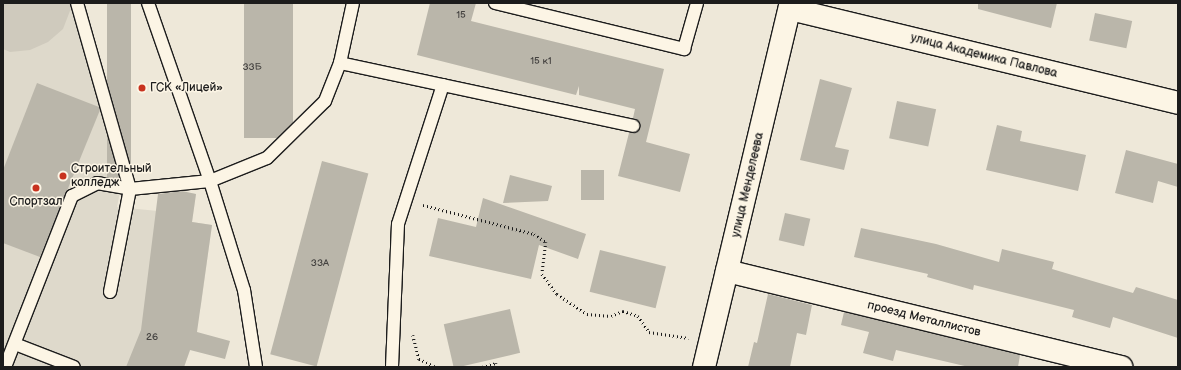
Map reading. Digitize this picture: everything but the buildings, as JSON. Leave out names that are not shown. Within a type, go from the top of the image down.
[{"type":"street","name":"улица Академика Павлова","points":[[790,6],[1178,103]]},
{"type":"street","name":"улица Менделеева","points":[[704,367],[790,6]]},
{"type":"street","name":"проезд Металлистов","points":[[727,271],[1122,367]]},
{"type":"lane","points":[[77,3],[130,189],[110,292]]},
{"type":"lane","points":[[148,3],[210,181],[244,290],[256,367]]},
{"type":"lane","points":[[6,367],[72,196],[97,182],[130,189],[210,181],[267,158],[325,101],[340,63],[353,3]]},
{"type":"lane","points":[[495,3],[684,49],[696,3]]},
{"type":"lane","points":[[340,63],[633,126]]},
{"type":"lane","points":[[392,367],[398,224],[443,85]]},
{"type":"lane","points":[[15,344],[74,367]]},
{"type":"path","points":[[406,200],[534,234],[546,242],[542,274],[557,294],[587,314],[610,316],[623,311],[638,316],[649,332],[710,342]]},
{"type":"path","points":[[482,367],[496,364],[496,367]]},
{"type":"shaded area","name":"Строительный колледж","points":[[3,3],[82,3],[126,162],[117,207],[168,212],[171,191],[196,194],[192,222],[212,225],[201,305],[191,348],[184,367],[3,367]]},
{"type":"shaded area","points":[[3,3],[73,3],[63,29],[48,42],[30,50],[10,52],[3,49]]},
{"type":"place","name":"ГСК «Лицей»","points":[[142,88]]},
{"type":"place","name":"Строительный колледж","points":[[63,176]]},
{"type":"place","name":"Спортзал","points":[[36,188]]}]
